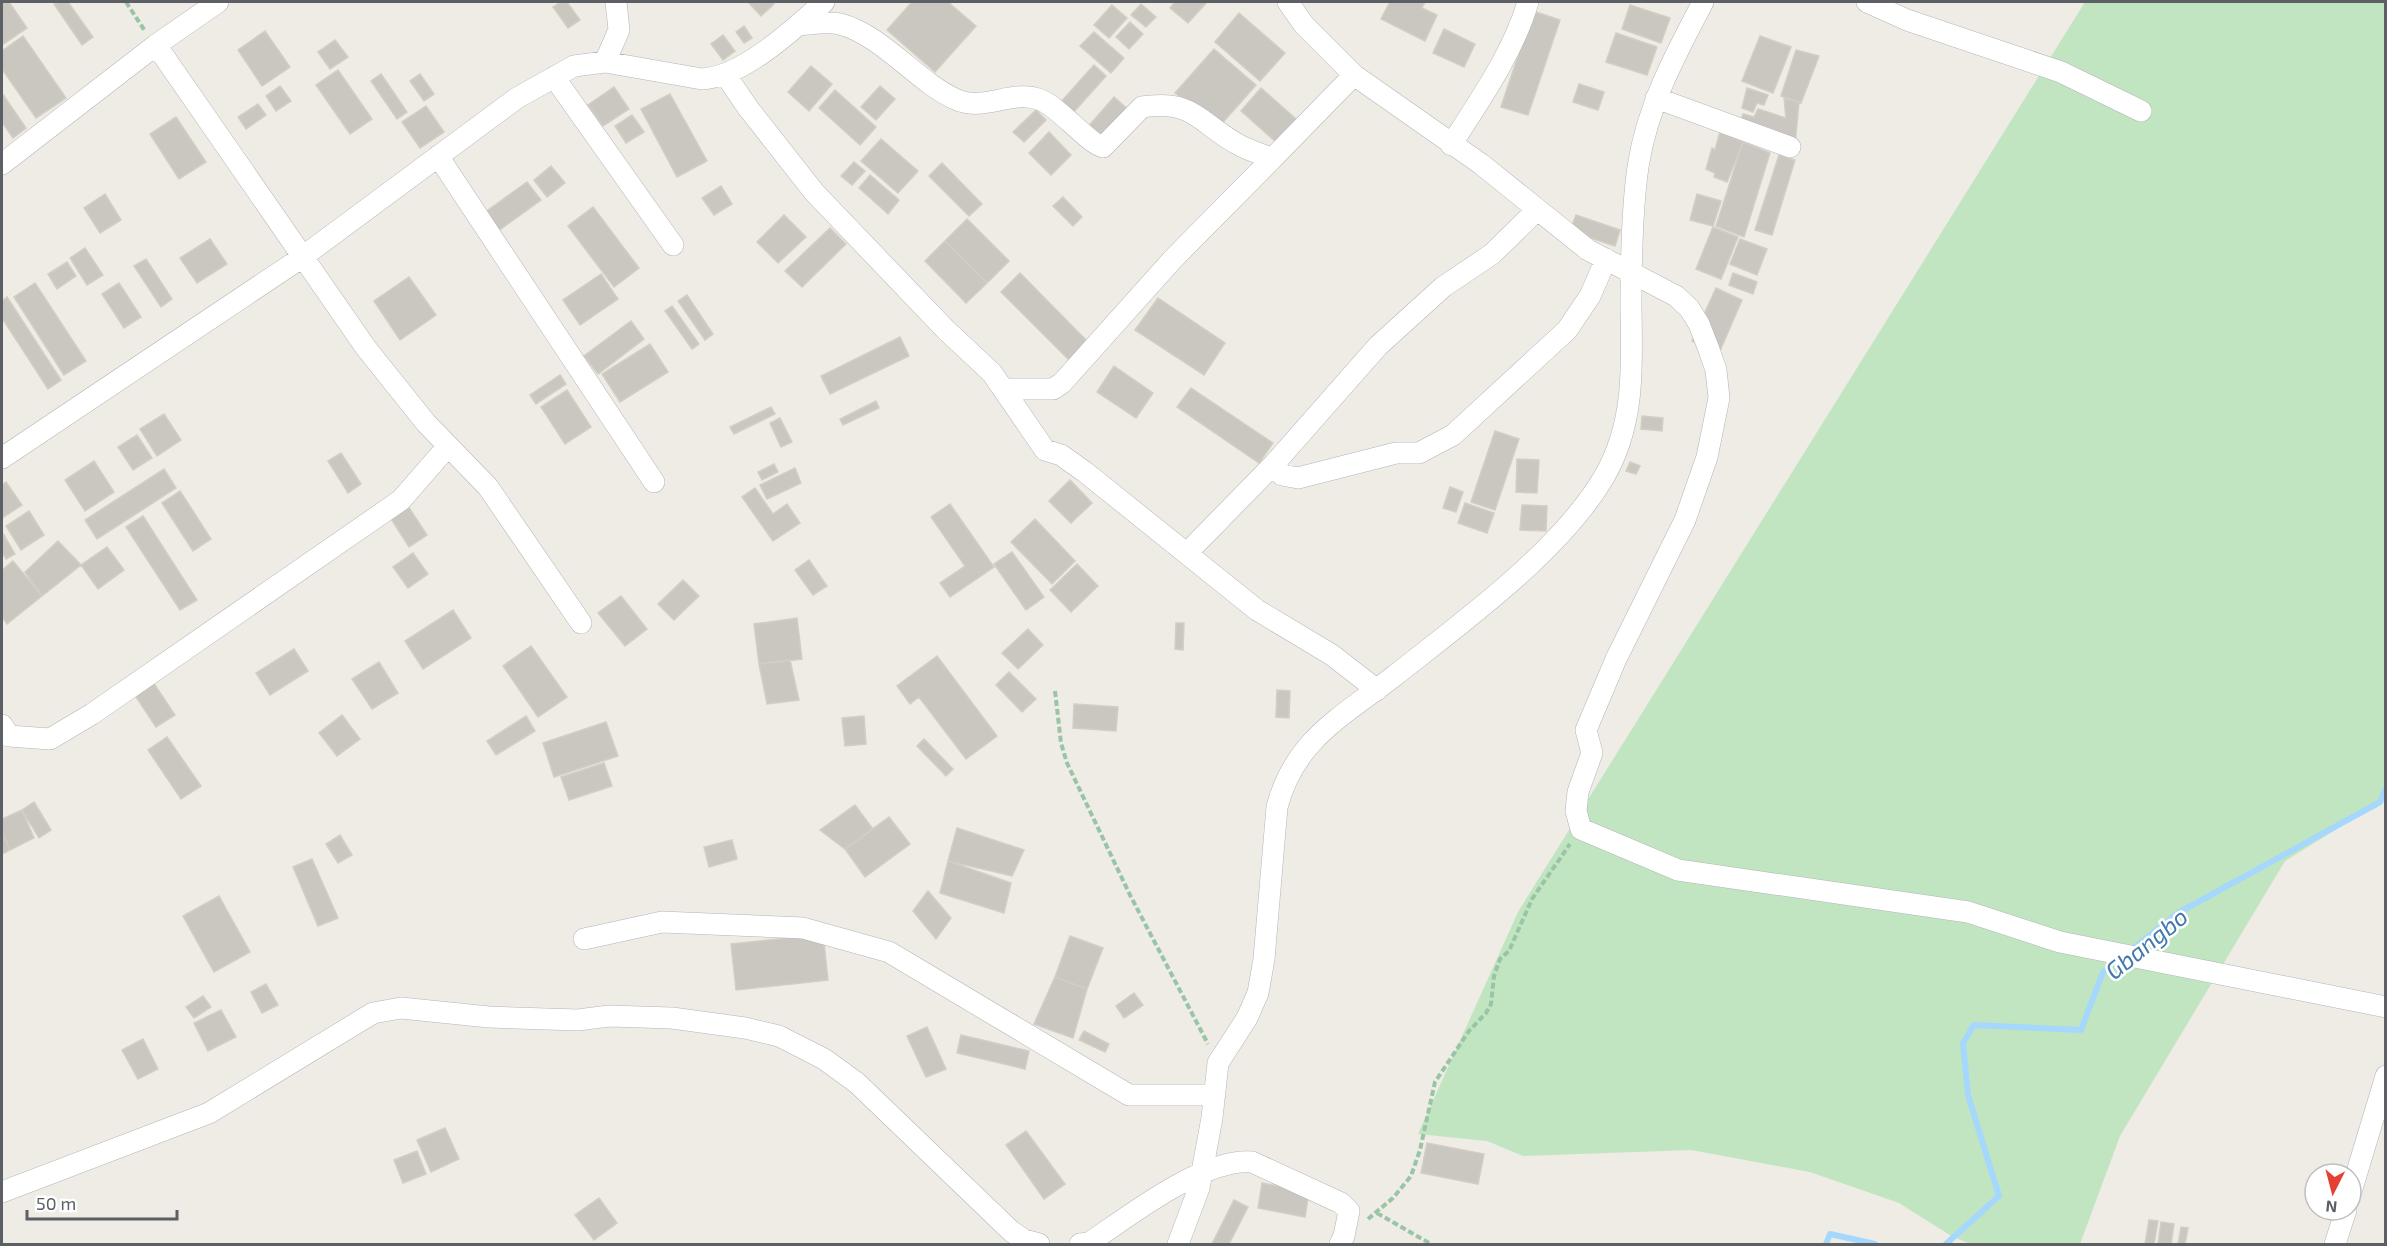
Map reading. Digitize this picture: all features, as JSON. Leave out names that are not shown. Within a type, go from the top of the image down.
[{"type":"street","points":[[2,164],[156,45],[218,2]]},
{"type":"street","points":[[605,62],[619,30],[616,2]]},
{"type":"street","points":[[2,458],[301,258],[517,98],[554,77],[574,66],[605,62],[702,79],[725,74],[769,49],[824,2]]},
{"type":"street","points":[[1288,2],[1304,25],[1353,75],[1481,164],[1588,250],[1665,289],[1689,309],[1700,324],[1712,358],[1719,398],[1707,457],[1685,520],[1616,659],[1586,730],[1592,753],[1578,792],[1576,811],[1581,829],[1678,870],[1959,910],[2060,942],[2385,1007]]},
{"type":"street","points":[[1451,145],[1505,56],[1523,21],[1528,2]]},
{"type":"street","points":[[1178,1245],[1202,1172],[1218,1063],[1247,1018],[1258,993],[1264,959],[1271,850],[1282,789],[1300,756],[1322,730],[1377,690],[1530,562],[1584,507],[1604,476],[1627,414],[1632,384],[1632,273],[1638,169],[1656,98],[1671,61],[1704,2]]},
{"type":"street","points":[[1867,2],[1907,20],[2061,72],[2141,111]]},
{"type":"street","points":[[799,25],[837,23],[851,28],[922,78],[955,99],[970,104],[984,105],[1019,98],[1042,100],[1070,119],[1099,147],[1107,145],[1142,107],[1175,105],[1205,121],[1241,146],[1272,159]]},
{"type":"street","points":[[156,45],[301,258],[408,402],[488,487],[581,622]]},
{"type":"street","points":[[725,74],[814,192],[1005,389],[1045,450],[1061,455],[1085,472],[1257,610],[1332,655],[1377,690]]},
{"type":"street","points":[[1005,389],[1053,389],[1062,383],[1173,259],[1353,75]]},
{"type":"street","points":[[554,77],[673,245]]},
{"type":"street","points":[[1656,98],[1790,147]]},
{"type":"street","points":[[438,156],[654,482]]},
{"type":"street","points":[[1187,553],[1274,464],[1378,346],[1443,287],[1492,254],[1537,210]]},
{"type":"street","points":[[1274,464],[1282,475],[1298,478],[1396,453],[1419,453],[1453,435],[1567,330],[1590,296],[1606,259]]},
{"type":"street","points":[[2,725],[9,736],[50,738],[92,714],[401,500],[448,447]]},
{"type":"street","points":[[584,939],[662,922],[803,928],[888,952],[1129,1095],[1215,1095]]},
{"type":"street","points":[[2,1192],[209,1113],[373,1013],[401,1008],[489,1017],[578,1020],[609,1016],[672,1018],[746,1028],[779,1036],[824,1059],[857,1083],[1011,1231],[1024,1240],[1039,1245]]},
{"type":"street","points":[[2360,1162],[2385,1076]]},
{"type":"street","points":[[1080,1245],[1089,1243],[1202,1172],[1236,1161],[1252,1162],[1341,1203],[1349,1210],[1342,1240]]},
{"type":"street","points":[[2335,1245],[2342,1222]]},
{"type":"path","points":[[126,2],[156,45]]},
{"type":"path","points":[[1055,691],[1061,743],[1067,763],[1130,895],[1218,1063]]},
{"type":"path","points":[[1342,1240],[1377,1213],[1411,1176],[1420,1150],[1435,1082],[1469,1031],[1486,1013],[1491,1004],[1494,976],[1500,959],[1509,951],[1532,899],[1581,829]]},
{"type":"path","points":[[1377,1213],[1431,1245]]},
{"type":"green space","points":[[2085,2],[2385,2],[2385,799],[2285,861],[2120,1136],[2080,1244],[1971,1244],[1953,1237],[1899,1203],[1810,1172],[1691,1150],[1523,1156],[1487,1141],[1418,1134],[1518,912]]},
{"type":"building","points":[[2,2],[9,2],[27,28],[2,45]]},
{"type":"building","points":[[68,2],[93,37],[82,45],[54,4]]},
{"type":"building","points":[[561,2],[567,2],[580,20],[568,28],[553,7]]},
{"type":"building","points":[[748,2],[772,2],[774,4],[761,16]]},
{"type":"building","points":[[912,2],[948,2],[976,26],[935,72],[887,30]]},
{"type":"building","points":[[1175,2],[1207,2],[1188,23],[1170,8]]},
{"type":"building","points":[[1390,2],[1425,2],[1422,8],[1437,15],[1425,41],[1381,19]]},
{"type":"building","points":[[1141,4],[1156,17],[1146,27],[1131,15]]},
{"type":"building","points":[[1112,5],[1127,18],[1109,38],[1094,25]]},
{"type":"building","points":[[1630,5],[1670,18],[1661,43],[1622,29]]},
{"type":"building","points":[[1533,11],[1560,20],[1528,115],[1501,107]]},
{"type":"building","points":[[1239,13],[1285,53],[1260,81],[1215,42]]},
{"type":"building","points":[[1130,22],[1143,34],[1129,49],[1116,37]]},
{"type":"building","points":[[744,26],[752,38],[744,43],[736,32]]},
{"type":"building","points":[[1444,29],[1475,44],[1464,67],[1433,53]]},
{"type":"building","points":[[265,31],[290,67],[262,86],[238,50]]},
{"type":"building","points":[[1094,32],[1124,58],[1111,73],[1080,46]]},
{"type":"building","points":[[1616,33],[1657,47],[1647,75],[1606,62]]},
{"type":"building","points":[[723,35],[735,51],[723,60],[711,44]]},
{"type":"building","points":[[23,36],[66,98],[36,118],[2,69],[2,51]]},
{"type":"building","points":[[1760,36],[1791,47],[1773,93],[1742,81]]},
{"type":"building","points":[[335,40],[348,57],[330,69],[318,52]]},
{"type":"building","points":[[1214,49],[1256,85],[1217,129],[1175,93]]},
{"type":"building","points":[[1796,50],[1819,56],[1801,103],[1781,96]]},
{"type":"building","points":[[1094,65],[1106,76],[1072,114],[1060,103]]},
{"type":"building","points":[[811,66],[832,84],[809,111],[788,92]]},
{"type":"building","points":[[338,70],[372,119],[350,134],[316,85]]},
{"type":"building","points":[[381,74],[407,112],[397,119],[371,81]]},
{"type":"building","points":[[420,74],[434,94],[424,101],[410,81]]},
{"type":"building","points":[[1579,84],[1604,92],[1598,110],[1573,102]]},
{"type":"building","points":[[280,86],[291,101],[276,111],[266,96]]},
{"type":"building","points":[[880,86],[895,99],[876,120],[861,107]]},
{"type":"building","points":[[614,87],[629,109],[603,126],[588,105]]},
{"type":"building","points":[[1261,88],[1296,119],[1276,142],[1241,111]]},
{"type":"building","points":[[1747,88],[1768,95],[1764,105],[1757,103],[1753,112],[1742,108]]},
{"type":"building","points":[[835,90],[876,127],[860,145],[819,108]]},
{"type":"building","points":[[2,93],[26,128],[13,138],[2,122]]},
{"type":"building","points":[[670,94],[707,161],[677,177],[641,109]]},
{"type":"building","points":[[1114,97],[1130,111],[1103,142],[1087,128]]},
{"type":"building","points":[[1784,98],[1799,102],[1795,145],[1739,126],[1743,114],[1754,117],[1758,109],[1786,118]]},
{"type":"building","points":[[258,104],[266,115],[246,129],[238,117]]},
{"type":"building","points":[[426,106],[444,132],[420,148],[402,122]]},
{"type":"building","points":[[1036,110],[1046,120],[1024,142],[1013,132]]},
{"type":"building","points":[[632,115],[644,132],[626,143],[615,126]]},
{"type":"building","points":[[176,117],[206,162],[179,179],[150,134]]},
{"type":"building","points":[[1049,132],[1071,155],[1051,175],[1029,153]]},
{"type":"building","points":[[1720,132],[1743,142],[1727,182],[1714,177],[1715,173],[1706,169],[1712,148],[1715,150]]},
{"type":"building","points":[[881,139],[918,171],[898,193],[861,161]]},
{"type":"building","points":[[1743,142],[1770,153],[1744,237],[1716,226]]},
{"type":"building","points":[[1779,155],[1795,160],[1772,235],[1755,230]]},
{"type":"building","points":[[854,162],[865,171],[852,185],[841,176]]},
{"type":"building","points":[[942,163],[982,204],[969,216],[929,176]]},
{"type":"building","points":[[551,166],[565,183],[547,197],[534,180]]},
{"type":"building","points":[[870,175],[899,200],[888,214],[859,188]]},
{"type":"building","points":[[527,182],[541,200],[498,231],[484,213]]},
{"type":"building","points":[[721,186],[732,204],[714,215],[702,198]]},
{"type":"building","points":[[105,194],[121,220],[100,233],[84,208]]},
{"type":"building","points":[[1697,194],[1721,201],[1713,226],[1690,220]]},
{"type":"building","points":[[1063,197],[1082,217],[1073,226],[1053,206]]},
{"type":"building","points":[[593,207],[639,268],[614,287],[568,226]]},
{"type":"building","points":[[784,215],[806,237],[778,263],[757,242]]},
{"type":"building","points":[[1576,215],[1620,230],[1615,246],[1570,231]]},
{"type":"building","points":[[967,219],[1009,261],[987,283],[945,241]]},
{"type":"building","points":[[1713,227],[1738,237],[1721,279],[1696,269]]},
{"type":"building","points":[[830,228],[846,244],[802,287],[785,271]]},
{"type":"building","points":[[210,239],[227,264],[197,283],[180,258]]},
{"type":"building","points":[[1740,239],[1767,249],[1757,275],[1730,264]]},
{"type":"building","points":[[945,241],[987,283],[966,303],[925,261]]},
{"type":"building","points":[[85,248],[103,275],[87,285],[70,258]]},
{"type":"building","points":[[146,259],[172,299],[161,307],[134,266]]},
{"type":"building","points":[[67,262],[76,276],[57,289],[48,274]]},
{"type":"building","points":[[1020,273],[1088,342],[1069,360],[1001,292]]},
{"type":"building","points":[[1733,273],[1757,282],[1753,294],[1729,285]]},
{"type":"building","points":[[601,274],[618,299],[580,325],[563,300]]},
{"type":"building","points":[[409,277],[436,315],[400,340],[374,301]]},
{"type":"building","points":[[35,283],[86,361],[64,375],[14,297]]},
{"type":"building","points":[[119,283],[141,317],[124,328],[102,294]]},
{"type":"building","points":[[1716,288],[1742,300],[1719,353],[1692,341]]},
{"type":"building","points":[[687,295],[713,334],[705,340],[678,301]]},
{"type":"building","points":[[7,297],[61,380],[48,389],[2,318],[2,301]]},
{"type":"building","points":[[1158,298],[1225,343],[1204,375],[1135,330]]},
{"type":"building","points":[[672,306],[699,344],[692,349],[665,311]]},
{"type":"building","points":[[631,321],[644,339],[598,374],[584,356]]},
{"type":"building","points":[[900,337],[909,356],[830,394],[821,376]]},
{"type":"building","points":[[650,344],[668,372],[620,402],[602,374]]},
{"type":"building","points":[[1114,366],[1153,393],[1136,418],[1097,392]]},
{"type":"building","points":[[560,375],[566,384],[536,404],[530,395]]},
{"type":"building","points":[[1191,388],[1273,443],[1259,463],[1177,407]]},
{"type":"building","points":[[567,390],[591,427],[565,444],[541,407]]},
{"type":"building","points":[[876,401],[879,408],[843,425],[840,419]]},
{"type":"building","points":[[771,407],[775,414],[734,434],[730,427]]},
{"type":"building","points":[[164,414],[181,440],[157,456],[140,429]]},
{"type":"building","points":[[1642,416],[1663,418],[1662,431],[1641,429]]},
{"type":"building","points":[[780,418],[792,442],[781,447],[770,423]]},
{"type":"building","points":[[1495,431],[1519,439],[1495,510],[1471,502]]},
{"type":"building","points":[[137,435],[152,458],[133,470],[118,447]]},
{"type":"building","points":[[341,453],[361,484],[348,493],[328,461]]},
{"type":"building","points":[[1517,459],[1539,460],[1537,493],[1516,492]]},
{"type":"building","points":[[94,461],[114,492],[85,511],[65,480]]},
{"type":"building","points":[[1630,462],[1640,466],[1636,474],[1626,471]]},
{"type":"building","points":[[774,464],[778,472],[762,480],[758,472]]},
{"type":"building","points":[[795,468],[801,483],[767,499],[760,485]]},
{"type":"building","points":[[164,469],[176,488],[97,539],[85,520]]},
{"type":"building","points":[[1070,480],[1092,503],[1071,523],[1049,501]]},
{"type":"building","points":[[6,482],[22,505],[2,518],[2,485]]},
{"type":"building","points":[[1450,487],[1463,492],[1456,512],[1443,508]]},
{"type":"building","points":[[755,488],[773,514],[787,504],[800,523],[773,541],[742,497]]},
{"type":"building","points":[[180,491],[211,539],[193,551],[162,503]]},
{"type":"building","points":[[406,503],[427,535],[409,547],[388,514]]},
{"type":"building","points":[[1465,503],[1494,513],[1487,533],[1458,523]]},
{"type":"building","points":[[950,504],[994,567],[950,597],[940,583],[965,566],[931,517]]},
{"type":"building","points":[[1522,505],[1547,506],[1546,531],[1520,530]]},
{"type":"building","points":[[29,511],[44,535],[21,550],[6,526]]},
{"type":"building","points":[[143,516],[197,600],[180,610],[126,527]]},
{"type":"building","points":[[1035,519],[1075,561],[1052,584],[1011,542]]},
{"type":"building","points":[[2,532],[15,554],[6,559],[2,552]]},
{"type":"building","points":[[58,541],[81,565],[42,596],[25,572]]},
{"type":"building","points":[[107,547],[124,570],[98,589],[81,565]]},
{"type":"building","points":[[1012,552],[1044,597],[1026,610],[994,564]]},
{"type":"building","points":[[413,553],[428,574],[408,588],[393,567]]},
{"type":"building","points":[[809,560],[827,586],[813,595],[795,570]]},
{"type":"building","points":[[13,561],[42,596],[7,624],[2,617],[2,570]]},
{"type":"building","points":[[1077,564],[1098,586],[1071,612],[1050,590]]},
{"type":"building","points":[[683,580],[699,596],[674,620],[658,604]]},
{"type":"building","points":[[621,596],[647,629],[625,646],[598,613]]},
{"type":"building","points":[[453,610],[471,638],[423,669],[405,641]]},
{"type":"building","points":[[797,618],[802,659],[759,664],[754,624]]},
{"type":"building","points":[[1176,623],[1184,623],[1183,650],[1175,649]]},
{"type":"building","points":[[1028,629],[1043,645],[1018,669],[1002,653]]},
{"type":"building","points":[[531,646],[567,697],[538,717],[503,666]]},
{"type":"building","points":[[294,649],[308,671],[270,695],[256,673]]},
{"type":"building","points":[[937,656],[997,736],[966,759],[919,697],[910,704],[897,686]]},
{"type":"building","points":[[790,660],[799,700],[767,704],[759,664]]},
{"type":"building","points":[[379,662],[398,693],[372,709],[352,679]]},
{"type":"building","points":[[1009,672],[1036,699],[1022,712],[996,685]]},
{"type":"building","points":[[151,679],[175,715],[156,727],[132,691]]},
{"type":"building","points":[[1277,690],[1290,691],[1289,718],[1276,717]]},
{"type":"building","points":[[1074,704],[1118,707],[1116,731],[1073,728]]},
{"type":"building","points":[[342,715],[360,739],[337,756],[319,733]]},
{"type":"building","points":[[526,716],[535,731],[496,755],[487,741]]},
{"type":"building","points":[[864,716],[866,744],[845,746],[842,718]]},
{"type":"building","points":[[606,722],[618,756],[554,777],[543,743]]},
{"type":"building","points":[[167,737],[201,786],[181,799],[148,750]]},
{"type":"building","points":[[924,739],[953,769],[946,776],[917,746]]},
{"type":"building","points":[[604,763],[612,786],[569,800],[561,777]]},
{"type":"building","points":[[34,802],[51,830],[39,838],[22,810]]},
{"type":"building","points":[[855,805],[873,829],[845,849],[820,830]]},
{"type":"building","points":[[22,810],[34,838],[10,850],[2,832],[2,819]]},
{"type":"building","points":[[889,817],[910,844],[865,877],[845,849]]},
{"type":"building","points":[[957,828],[1024,850],[1012,876],[948,861]]},
{"type":"building","points":[[2,832],[10,850],[2,854]]},
{"type":"building","points":[[340,835],[352,855],[338,863],[326,844]]},
{"type":"building","points":[[732,840],[737,859],[709,867],[704,847]]},
{"type":"building","points":[[312,859],[338,918],[318,926],[293,867]]},
{"type":"building","points":[[948,861],[1011,883],[1004,913],[940,893]]},
{"type":"building","points":[[928,891],[951,918],[936,939],[913,911]]},
{"type":"building","points":[[219,896],[250,952],[214,972],[183,916]]},
{"type":"building","points":[[823,934],[828,980],[736,990],[731,944]]},
{"type":"building","points":[[1070,936],[1103,948],[1087,989],[1055,977]]},
{"type":"building","points":[[1055,977],[1087,989],[1073,1038],[1034,1024]]},
{"type":"building","points":[[266,984],[278,1005],[262,1013],[251,992]]},
{"type":"building","points":[[1134,993],[1143,1005],[1124,1018],[1116,1006]]},
{"type":"building","points":[[203,996],[211,1007],[194,1018],[186,1007]]},
{"type":"building","points":[[221,1010],[236,1037],[208,1051],[194,1023]]},
{"type":"building","points":[[927,1027],[946,1069],[926,1077],[907,1036]]},
{"type":"building","points":[[1084,1031],[1109,1044],[1105,1052],[1079,1040]]},
{"type":"building","points":[[961,1035],[1029,1051],[1025,1069],[957,1053]]},
{"type":"building","points":[[143,1039],[158,1069],[138,1079],[122,1050]]},
{"type":"building","points":[[445,1128],[459,1159],[431,1172],[417,1140]]},
{"type":"building","points":[[1026,1131],[1065,1184],[1044,1199],[1006,1145]]},
{"type":"building","points":[[1427,1143],[1484,1154],[1478,1184],[1421,1173]]},
{"type":"building","points":[[417,1151],[426,1174],[403,1183],[394,1160]]},
{"type":"building","points":[[1262,1183],[1309,1192],[1305,1217],[1258,1208]]},
{"type":"building","points":[[599,1198],[617,1223],[594,1240],[575,1215]]},
{"type":"building","points":[[1234,1200],[1248,1207],[1229,1244],[1212,1244]]},
{"type":"building","points":[[2149,1220],[2158,1221],[2154,1244],[2145,1244]]},
{"type":"building","points":[[2161,1222],[2174,1224],[2171,1244],[2158,1244]]},
{"type":"building","points":[[2181,1227],[2188,1228],[2185,1244],[2178,1244]]},
{"type":"waterway","name":"Gbangbo","points":[[2130,951],[2178,913],[2380,802],[2386,788]]},
{"type":"waterway","name":"Gbangbo","points":[[1946,1244],[1999,1196],[1968,1095],[1963,1043],[1974,1025],[2081,1030],[2103,972],[2119,959]]},
{"type":"waterway","name":"Gbangbo","points":[[1826,1244],[1830,1234],[1875,1244]]}]
